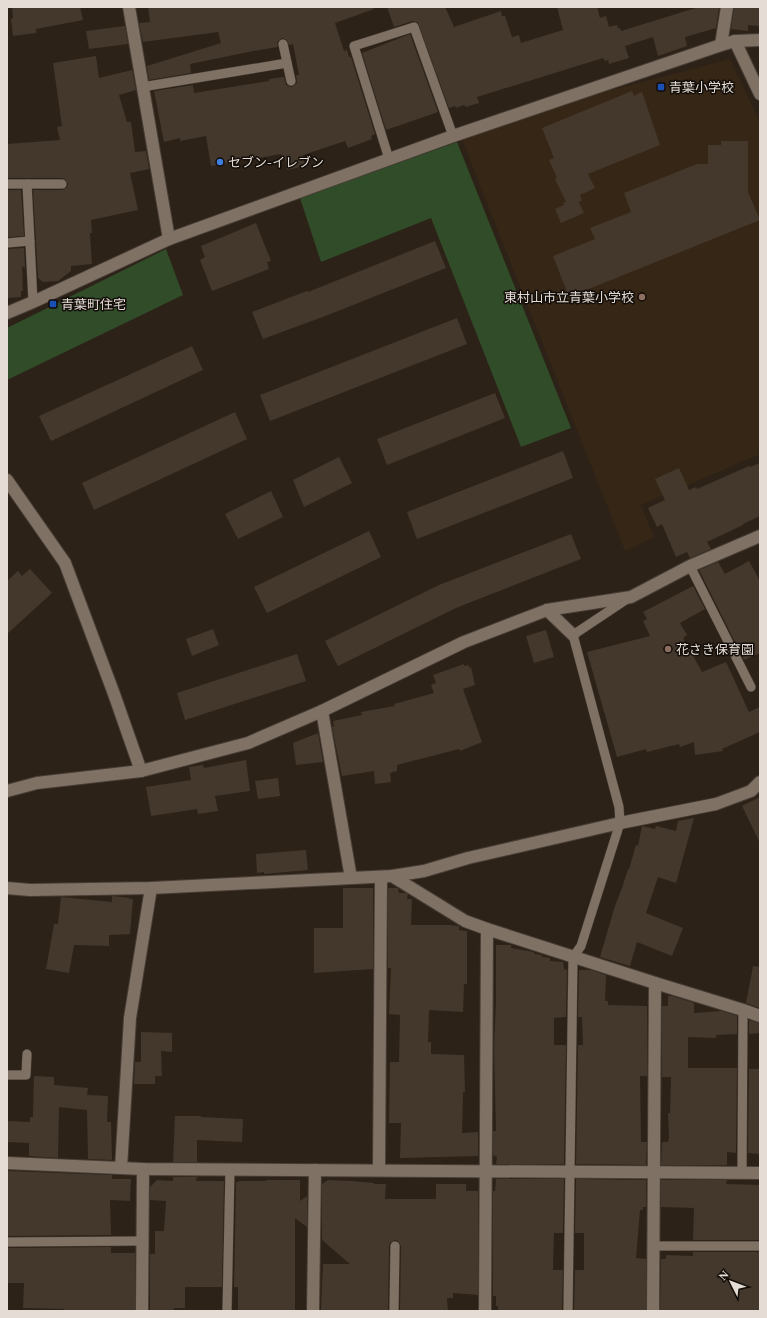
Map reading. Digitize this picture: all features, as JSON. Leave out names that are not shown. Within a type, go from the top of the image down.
[{"type":"street","points":[[129,7],[169,239]]},
{"type":"street","points":[[721,45],[727,7]]},
{"type":"street","points":[[7,313],[34,302],[169,239],[389,159],[721,45],[736,41],[760,40]]},
{"type":"street","points":[[736,41],[760,94]]},
{"type":"street","points":[[7,480],[65,563],[141,771]]},
{"type":"street","points":[[7,791],[37,783],[141,771],[248,743],[322,711],[464,642],[547,610],[631,597],[690,566],[760,536]]},
{"type":"street","points":[[547,610],[574,635]]},
{"type":"street","points":[[322,711],[351,878]]},
{"type":"street","points":[[7,888],[30,890],[151,888],[387,876],[424,871],[468,858],[620,823],[716,804],[751,791],[760,782]]},
{"type":"street","points":[[387,876],[465,921],[760,1016]]},
{"type":"street","points":[[379,1170],[387,876]]},
{"type":"street","points":[[120,1168],[130,1018],[151,888]]},
{"type":"street","points":[[484,1311],[487,929]]},
{"type":"street","points":[[653,1311],[655,983]]},
{"type":"street","points":[[7,1163],[143,1169],[760,1173]]},
{"type":"street","points":[[142,1311],[143,1169]]},
{"type":"street","points":[[313,1311],[315,1170]]},
{"type":"lane","points":[[389,159],[354,46],[414,27],[453,136]]},
{"type":"lane","points":[[283,44],[291,81]]},
{"type":"lane","points":[[142,87],[287,63]]},
{"type":"lane","points":[[7,184],[62,184]]},
{"type":"lane","points":[[27,184],[34,302]]},
{"type":"lane","points":[[7,243],[30,241]]},
{"type":"lane","points":[[690,566],[751,687]]},
{"type":"lane","points":[[568,1311],[574,957],[580,946],[620,823],[620,807],[574,635],[631,597]]},
{"type":"lane","points":[[742,1173],[743,1010]]},
{"type":"lane","points":[[7,1075],[26,1075],[27,1054]]},
{"type":"lane","points":[[227,1311],[230,1169]]},
{"type":"lane","points":[[7,1242],[143,1241]]},
{"type":"lane","points":[[394,1311],[395,1246]]},
{"type":"lane","points":[[653,1246],[760,1246]]},
{"type":"shaded area","name":"東村山市立青葉小学校","points":[[730,59],[760,122],[760,454],[641,505],[654,537],[625,551],[462,140],[581,98]]},
{"type":"green space","points":[[457,142],[571,428],[521,447],[431,218],[321,262],[300,198]]},
{"type":"green space","points":[[166,249],[183,295],[7,380],[7,328]]},
{"type":"building","points":[[12,7],[80,7],[83,20],[36,29],[36,33],[13,36],[11,19],[13,18]]},
{"type":"building","points":[[148,7],[373,7],[374,9],[335,23],[344,51],[347,50],[349,57],[351,57],[375,134],[371,136],[372,139],[348,148],[345,141],[303,155],[305,166],[287,170],[285,159],[282,160],[281,154],[211,166],[206,136],[180,141],[180,138],[164,142],[154,91],[193,85],[194,93],[269,81],[269,79],[284,77],[286,85],[292,87],[297,83],[296,75],[299,75],[293,44],[289,45],[287,40],[282,38],[277,42],[278,47],[190,64],[191,73],[149,80],[147,66],[221,43],[218,32],[143,42],[139,23],[150,22]]},
{"type":"building","points":[[387,7],[445,7],[454,27],[501,11],[502,16],[505,16],[512,37],[519,35],[521,43],[563,30],[557,7],[597,7],[600,18],[606,16],[609,27],[617,25],[621,31],[699,7],[719,7],[716,28],[685,37],[687,46],[658,56],[653,37],[625,46],[629,58],[609,64],[608,60],[605,61],[603,58],[477,97],[479,103],[466,107],[464,105],[456,108],[455,106],[449,108],[418,23],[413,21],[394,27]]},
{"type":"building","points":[[734,7],[760,7],[760,26],[748,25],[748,31],[731,29]]},
{"type":"building","points":[[125,26],[128,44],[89,49],[86,31]]},
{"type":"building","points":[[410,34],[438,112],[386,130],[362,53]]},
{"type":"building","points":[[96,56],[99,78],[132,70],[136,90],[119,95],[127,122],[131,122],[135,152],[146,151],[149,169],[130,173],[138,210],[91,220],[92,233],[90,233],[92,264],[71,266],[71,271],[58,281],[43,282],[38,278],[33,190],[62,190],[67,187],[68,184],[65,179],[62,178],[7,178],[7,144],[60,140],[57,127],[62,126],[53,63]]},
{"type":"building","points":[[632,91],[634,96],[642,92],[660,145],[588,174],[595,188],[580,195],[582,200],[579,202],[584,213],[561,223],[555,209],[564,205],[563,203],[566,202],[555,179],[557,178],[549,160],[554,158],[542,128]]},
{"type":"building","points":[[721,141],[748,141],[748,192],[760,220],[569,297],[553,256],[595,239],[590,228],[631,212],[624,193],[697,164],[708,164],[708,145],[721,145]]},
{"type":"building","points":[[7,190],[21,190],[24,236],[7,237]]},
{"type":"building","points":[[256,223],[271,261],[267,262],[269,269],[212,291],[200,260],[205,257],[201,246]]},
{"type":"building","points":[[435,241],[446,268],[263,339],[252,312],[307,291],[308,292]]},
{"type":"building","points":[[24,248],[25,268],[22,266],[23,291],[21,291],[21,297],[7,298],[7,249]]},
{"type":"building","points":[[457,318],[467,344],[270,421],[260,395]]},
{"type":"building","points":[[192,346],[203,370],[51,441],[39,416]]},
{"type":"building","points":[[495,393],[505,418],[387,465],[377,439]]},
{"type":"building","points":[[235,412],[247,439],[94,510],[82,483]]},
{"type":"building","points":[[563,451],[573,478],[417,539],[407,512]]},
{"type":"building","points":[[339,457],[352,483],[304,507],[293,480]]},
{"type":"building","points":[[760,463],[760,516],[707,542],[711,549],[690,558],[687,552],[676,557],[662,524],[657,527],[648,508],[665,500],[655,479],[679,468],[689,490],[696,487],[697,489],[749,466],[750,467]]},
{"type":"building","points":[[271,491],[283,517],[238,539],[225,514]]},
{"type":"building","points":[[369,531],[381,557],[267,613],[254,587]]},
{"type":"building","points":[[571,534],[581,559],[456,608],[338,666],[325,641],[439,585]]},
{"type":"building","points":[[749,561],[760,581],[760,653],[744,660],[699,570],[718,562],[725,574]]},
{"type":"building","points":[[30,569],[52,593],[7,634],[7,581],[18,571],[22,576]]},
{"type":"building","points":[[693,586],[705,609],[680,623],[687,635],[683,638],[702,672],[726,662],[749,712],[760,707],[760,732],[722,749],[723,751],[695,755],[694,742],[680,747],[679,744],[647,752],[646,749],[617,757],[587,652],[650,636],[643,621],[647,619],[643,612]]},
{"type":"building","points":[[213,629],[219,645],[192,656],[186,639]]},
{"type":"building","points":[[546,630],[554,657],[534,663],[526,636]]},
{"type":"building","points":[[297,654],[306,681],[185,720],[177,693]]},
{"type":"building","points":[[464,664],[464,666],[469,665],[469,668],[471,667],[475,685],[463,689],[482,742],[460,751],[459,749],[397,765],[397,771],[390,773],[391,782],[375,784],[374,771],[342,776],[332,727],[334,726],[333,721],[362,715],[361,712],[395,706],[394,704],[434,693],[431,685],[436,683],[433,675]]},
{"type":"building","points":[[318,733],[323,762],[296,765],[293,743]]},
{"type":"building","points":[[246,760],[250,791],[215,796],[218,811],[198,814],[197,809],[151,816],[146,787],[191,780],[189,767],[203,765],[204,768]]},
{"type":"building","points":[[278,778],[280,796],[258,799],[255,781]]},
{"type":"building","points":[[760,797],[760,843],[742,806]]},
{"type":"building","points":[[694,818],[676,883],[658,877],[646,913],[683,928],[672,956],[637,942],[630,966],[600,957],[615,906],[636,845],[638,846],[642,826],[655,829],[656,826],[676,831],[678,821]]},
{"type":"building","points":[[306,850],[308,870],[264,874],[264,872],[257,873],[256,854]]},
{"type":"building","points":[[343,888],[373,888],[373,969],[314,973],[314,928],[343,928]]},
{"type":"building","points":[[388,888],[398,888],[399,893],[406,893],[408,894],[407,899],[412,899],[411,925],[459,926],[459,930],[467,931],[467,984],[464,984],[463,1012],[429,1010],[428,1042],[431,1042],[431,1054],[464,1055],[465,1092],[463,1092],[462,1133],[478,1132],[478,1156],[400,1158],[401,1123],[389,1123],[390,1062],[399,1062],[400,1015],[389,1014],[391,968],[388,968]]},
{"type":"building","points":[[112,896],[133,899],[130,934],[109,935],[109,946],[74,945],[69,973],[46,969],[54,924],[58,924],[61,897],[112,902]]},
{"type":"building","points":[[496,945],[511,945],[511,948],[534,952],[534,954],[542,955],[542,957],[550,958],[550,961],[563,962],[564,969],[567,970],[566,1017],[554,1018],[554,1045],[566,1045],[564,1164],[496,1164],[497,1157],[493,1155],[493,1131],[496,1131],[494,1048]]},
{"type":"building","points":[[753,966],[760,967],[760,1008],[746,1003]]},
{"type":"building","points":[[579,970],[591,970],[606,975],[605,1001],[608,1001],[608,1005],[647,1006],[647,1076],[640,1076],[641,1142],[647,1142],[646,1165],[576,1164],[578,1045],[583,1045],[582,1017],[578,1017]]},
{"type":"building","points":[[668,996],[694,1003],[694,1013],[722,1011],[737,1016],[737,1034],[716,1035],[716,1038],[688,1037],[688,1068],[737,1068],[736,1153],[727,1152],[727,1165],[661,1165],[662,1142],[668,1142],[669,1138],[668,1113],[670,1113],[671,1077],[662,1077],[662,1006],[668,1006]]},
{"type":"building","points":[[749,1020],[760,1023],[760,1033],[749,1034]]},
{"type":"building","points":[[141,1032],[172,1033],[172,1052],[161,1051],[162,1076],[155,1076],[155,1084],[134,1084],[135,1062],[141,1062]]},
{"type":"building","points":[[749,1069],[760,1069],[760,1154],[748,1153]]},
{"type":"building","points":[[34,1076],[54,1077],[54,1085],[88,1088],[87,1095],[108,1096],[107,1122],[111,1122],[112,1160],[88,1159],[87,1110],[59,1107],[58,1158],[29,1156],[29,1143],[7,1142],[7,1121],[30,1122],[30,1117],[33,1117]]},
{"type":"building","points":[[175,1116],[243,1119],[242,1142],[197,1140],[197,1162],[173,1162]]},
{"type":"building","points":[[7,1171],[112,1175],[112,1179],[131,1179],[130,1201],[110,1200],[111,1235],[7,1236]]},
{"type":"building","points":[[173,1177],[197,1177],[196,1181],[224,1181],[222,1287],[185,1287],[185,1308],[174,1308],[174,1311],[150,1311],[150,1254],[155,1254],[155,1231],[164,1231],[166,1201],[150,1200],[150,1187],[157,1180],[173,1181]]},
{"type":"building","points":[[496,1179],[564,1179],[563,1233],[554,1233],[553,1270],[563,1270],[562,1311],[498,1311],[498,1306],[496,1306],[496,1296],[493,1296],[493,1191],[495,1191]]},
{"type":"building","points":[[576,1179],[646,1180],[646,1207],[643,1207],[643,1210],[640,1210],[636,1258],[646,1259],[646,1311],[574,1311],[575,1270],[584,1270],[584,1233],[575,1233]]},
{"type":"building","points":[[300,1180],[300,1201],[307,1196],[307,1227],[295,1218],[295,1311],[238,1311],[238,1287],[234,1287],[236,1182]]},
{"type":"building","points":[[328,1180],[386,1184],[385,1199],[436,1199],[436,1184],[466,1184],[466,1191],[478,1191],[478,1295],[453,1293],[453,1298],[447,1298],[448,1311],[400,1311],[401,1246],[398,1241],[395,1240],[390,1243],[389,1246],[388,1311],[321,1310],[323,1264],[350,1264],[322,1240],[322,1184]]},
{"type":"building","points":[[661,1180],[727,1180],[726,1184],[760,1185],[759,1240],[693,1240],[694,1208],[661,1207]]},
{"type":"building","points":[[111,1247],[111,1253],[135,1253],[135,1311],[64,1311],[64,1309],[23,1308],[24,1283],[7,1282],[7,1248]]},
{"type":"building","points":[[693,1252],[759,1252],[760,1311],[660,1311],[661,1259],[666,1259],[666,1255],[693,1256]]},
{"type":"place","name":"青葉小学校","points":[[661,87]]},
{"type":"place","name":"セブン-イレブン","points":[[220,162]]},
{"type":"place","name":"東村山市立青葉小学校","points":[[642,297]]},
{"type":"place","name":"青葉町住宅","points":[[53,304]]},
{"type":"place","name":"花さき保育園","points":[[668,649]]}]
